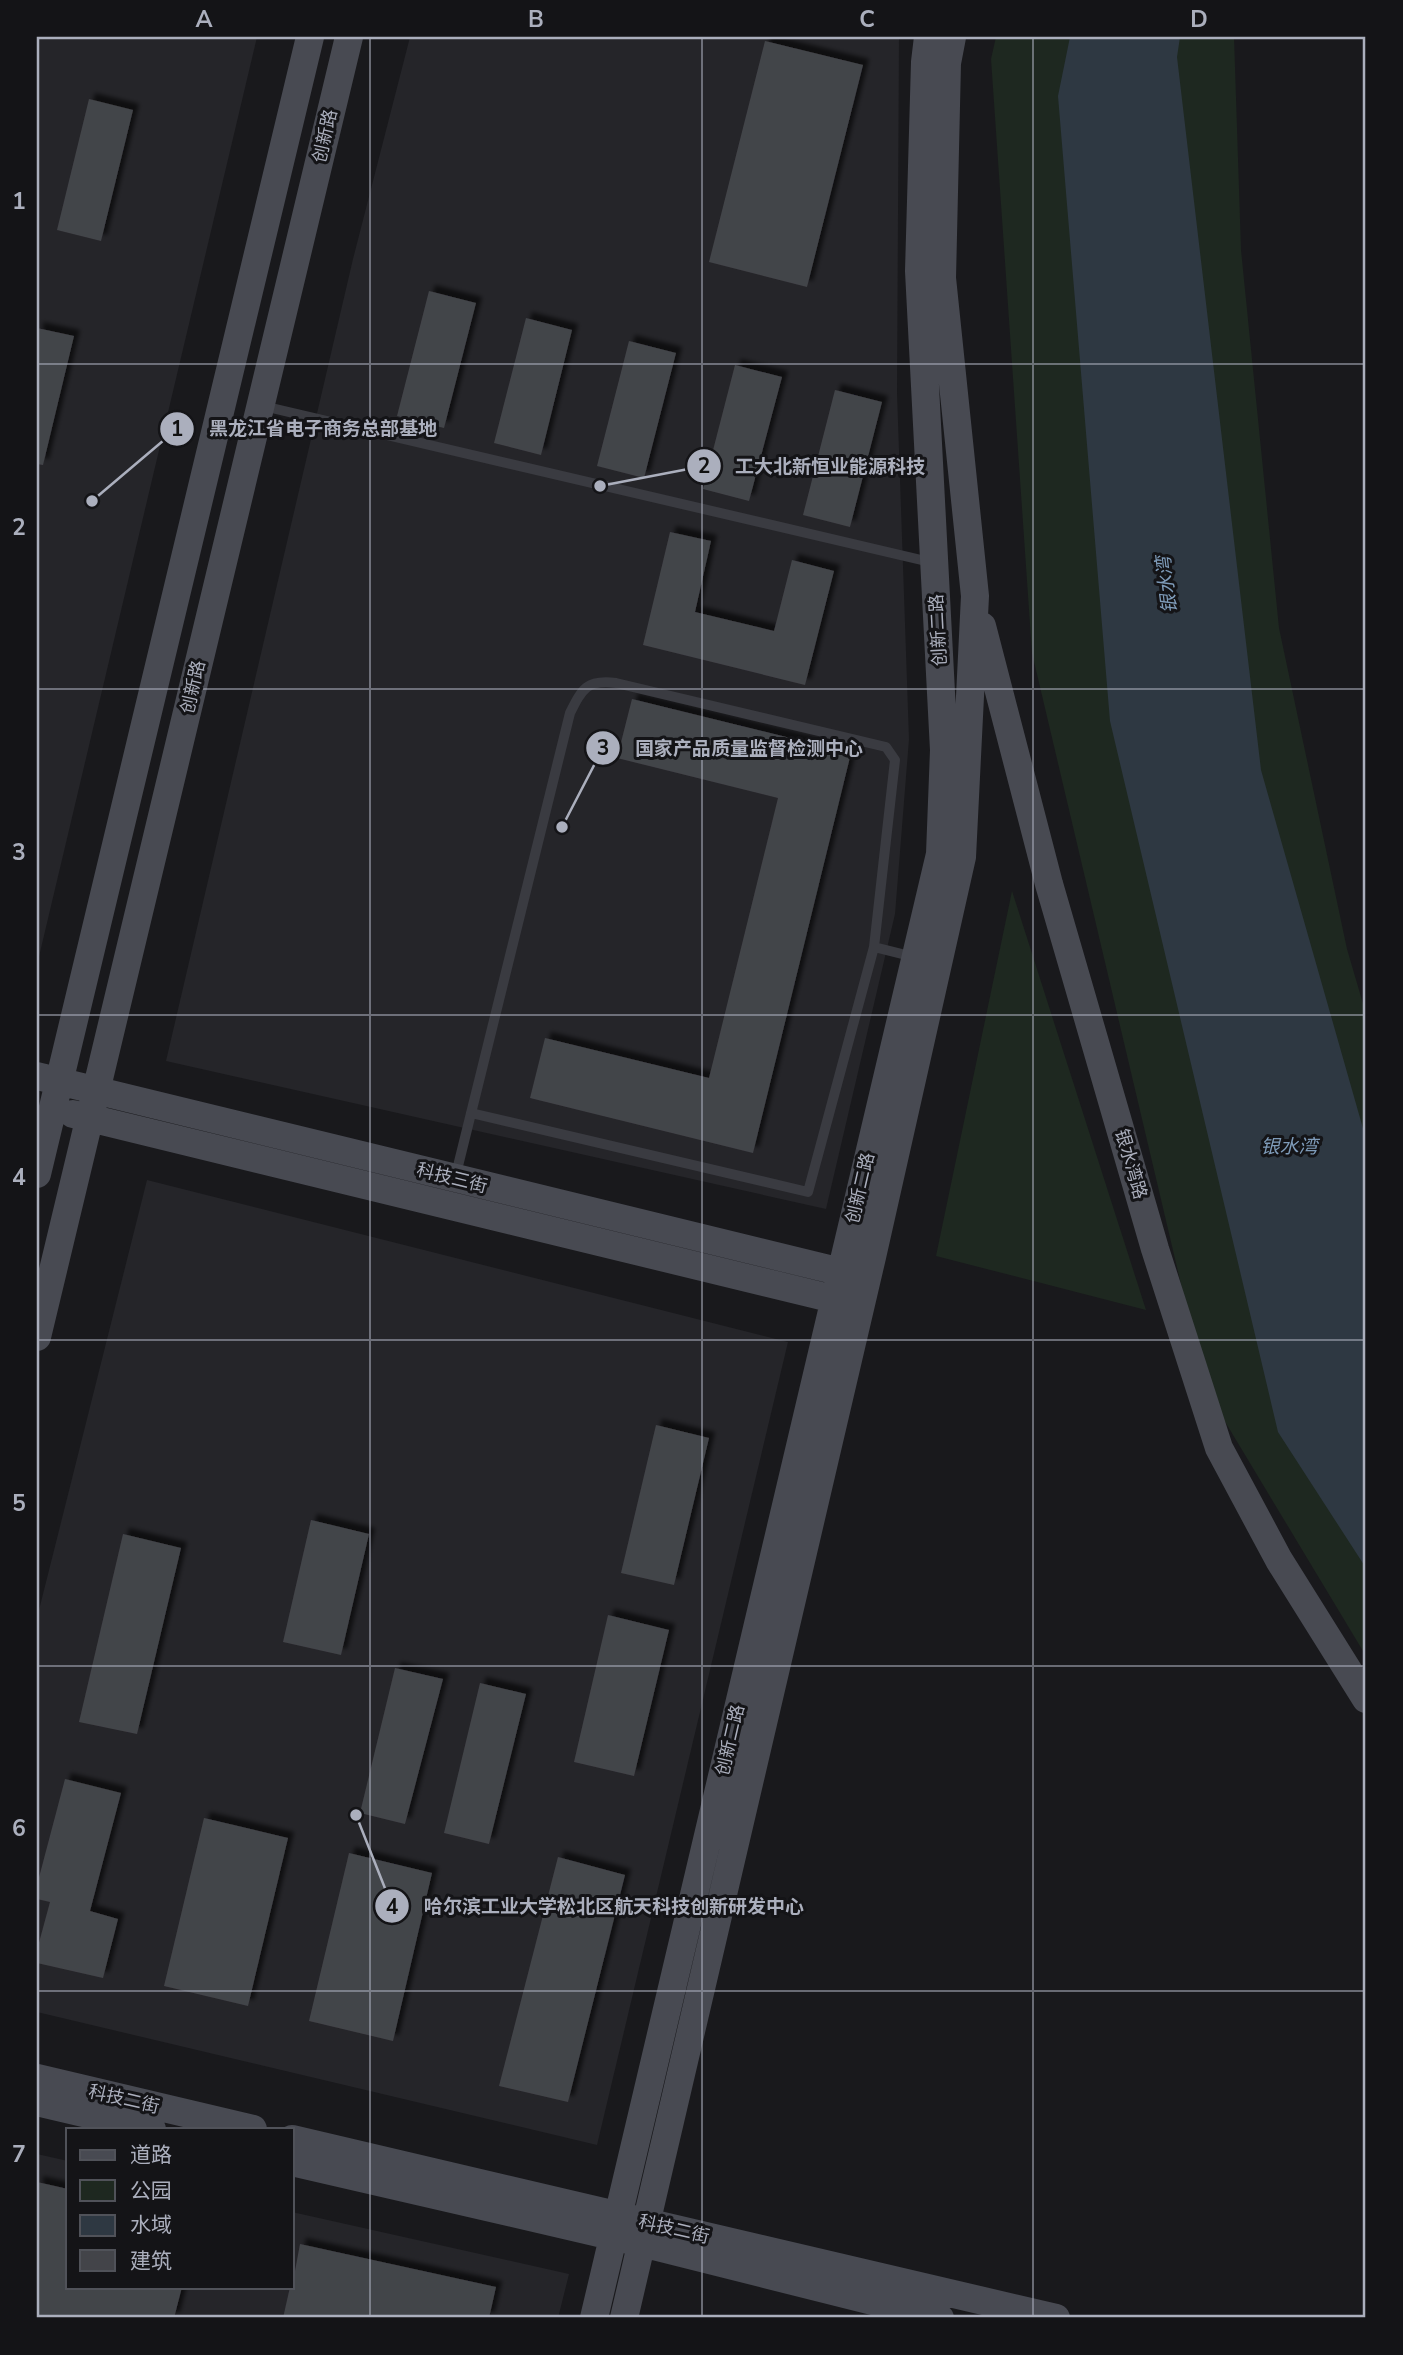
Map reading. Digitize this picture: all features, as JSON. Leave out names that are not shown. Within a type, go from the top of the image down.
[{"type":"street","points":[[37,1174],[48,1079],[310,37]]},
{"type":"street","name":"创新路","points":[[37,1337],[349,37]]},
{"type":"street","name":"创新二路","points":[[594,2318],[940,854],[944,750],[919,271],[928,37]]},
{"type":"street","name":"创新二路","points":[[624,2318],[861,1306],[962,856],[975,596],[942,278],[947,63],[951,37]]},
{"type":"street","name":"银水湾路","points":[[975,596],[1049,884],[1156,1249],[1219,1448],[1279,1560],[1366,1699]]},
{"type":"street","name":"科技三街","points":[[48,1079],[93,1104],[861,1306]]},
{"type":"street","name":"科技三街","points":[[44,1107],[93,1104],[455,1178],[867,1278]]},
{"type":"street","name":"科技二街","points":[[37,2078],[249,2128]]},
{"type":"street","name":"科技二街","points":[[37,2102],[148,2128]]},
{"type":"street","name":"科技二街","points":[[294,2139],[644,2233],[940,2318]]},
{"type":"street","name":"科技二街","points":[[294,2162],[616,2226]]},
{"type":"street","name":"科技二街","points":[[644,2233],[1056,2318]]},
{"type":"lane","points":[[260,405],[934,563]]},
{"type":"lane","points":[[455,1178],[471,1112],[570,713],[580,693],[589,684],[602,681],[615,683],[886,747],[895,760],[874,947],[808,1192],[471,1112]]},
{"type":"lane","points":[[874,947],[915,958]]},
{"type":"shaded area","points":[[37,37],[257,37],[37,965]]},
{"type":"shaded area","points":[[410,37],[899,37],[897,393],[909,739],[895,914],[826,1209],[166,1061],[353,259]]},
{"type":"shaded area","points":[[147,1180],[788,1342],[597,2145],[37,2012],[37,1618]]},
{"type":"shaded area","points":[[37,2154],[66,2161],[66,2288],[294,2288],[294,2212],[569,2274],[558,2318],[37,2318]]},
{"type":"green space","points":[[996,37],[1234,37],[1241,250],[1279,628],[1347,949],[1366,1014],[1366,1656],[1206,1390],[1032,653],[991,59]]},
{"type":"green space","points":[[1012,891],[1146,1310],[936,1256]]},
{"type":"water","name":"银水湾","points":[[1070,37],[1180,37],[1177,57],[1261,770],[1366,1139],[1366,1568],[1278,1432],[1110,721],[1058,96]]},
{"type":"building","points":[[765,41],[863,65],[807,287],[709,262]]},
{"type":"building","points":[[89,99],[133,110],[101,241],[57,230]]},
{"type":"building","points":[[429,291],[476,303],[444,428],[397,416]]},
{"type":"building","points":[[526,318],[572,330],[541,455],[494,443]]},
{"type":"building","points":[[37,328],[74,336],[43,465],[37,464]]},
{"type":"building","points":[[629,341],[676,353],[644,478],[597,466]]},
{"type":"building","points":[[735,365],[782,377],[749,501],[703,489]]},
{"type":"building","points":[[835,390],[882,402],[850,527],[803,515]]},
{"type":"building","points":[[670,532],[711,541],[695,612],[774,631],[792,560],[834,571],[805,685],[643,645]]},
{"type":"building","points":[[632,699],[851,753],[753,1153],[530,1098],[545,1038],[709,1078],[778,798],[617,758]]},
{"type":"building","points":[[656,1425],[709,1438],[674,1585],[621,1573]]},
{"type":"building","points":[[311,1520],[369,1534],[341,1655],[283,1642]]},
{"type":"building","points":[[123,1534],[181,1548],[137,1734],[79,1722]]},
{"type":"building","points":[[608,1615],[669,1630],[634,1776],[574,1762]]},
{"type":"building","points":[[395,1668],[443,1679],[405,1824],[360,1813]]},
{"type":"building","points":[[480,1683],[526,1694],[489,1844],[444,1833]]},
{"type":"building","points":[[65,1779],[121,1793],[90,1911],[118,1919],[103,1978],[37,1963],[37,1950],[50,1902],[37,1899],[37,1885]]},
{"type":"building","points":[[204,1818],[288,1838],[248,2006],[164,1986]]},
{"type":"building","points":[[349,1853],[432,1873],[393,2041],[309,2021]]},
{"type":"building","points":[[558,1857],[625,1875],[568,2102],[499,2086]]},
{"type":"building","points":[[37,2182],[66,2189],[66,2288],[182,2288],[174,2318],[37,2318]]},
{"type":"building","points":[[300,2244],[496,2287],[489,2318],[283,2318],[290,2288],[294,2288]]},
{"type":"place","name":"工大北新恒业能源科技","points":[[600,486]]},
{"type":"place","name":"黑龙江省电子商务总部基地","points":[[92,501]]},
{"type":"place","name":"国家产品质量监督检测中心","points":[[562,827]]},
{"type":"place","name":"哈尔滨工业大学松北区航天科技创新研发中心","points":[[356,1815]]}]
